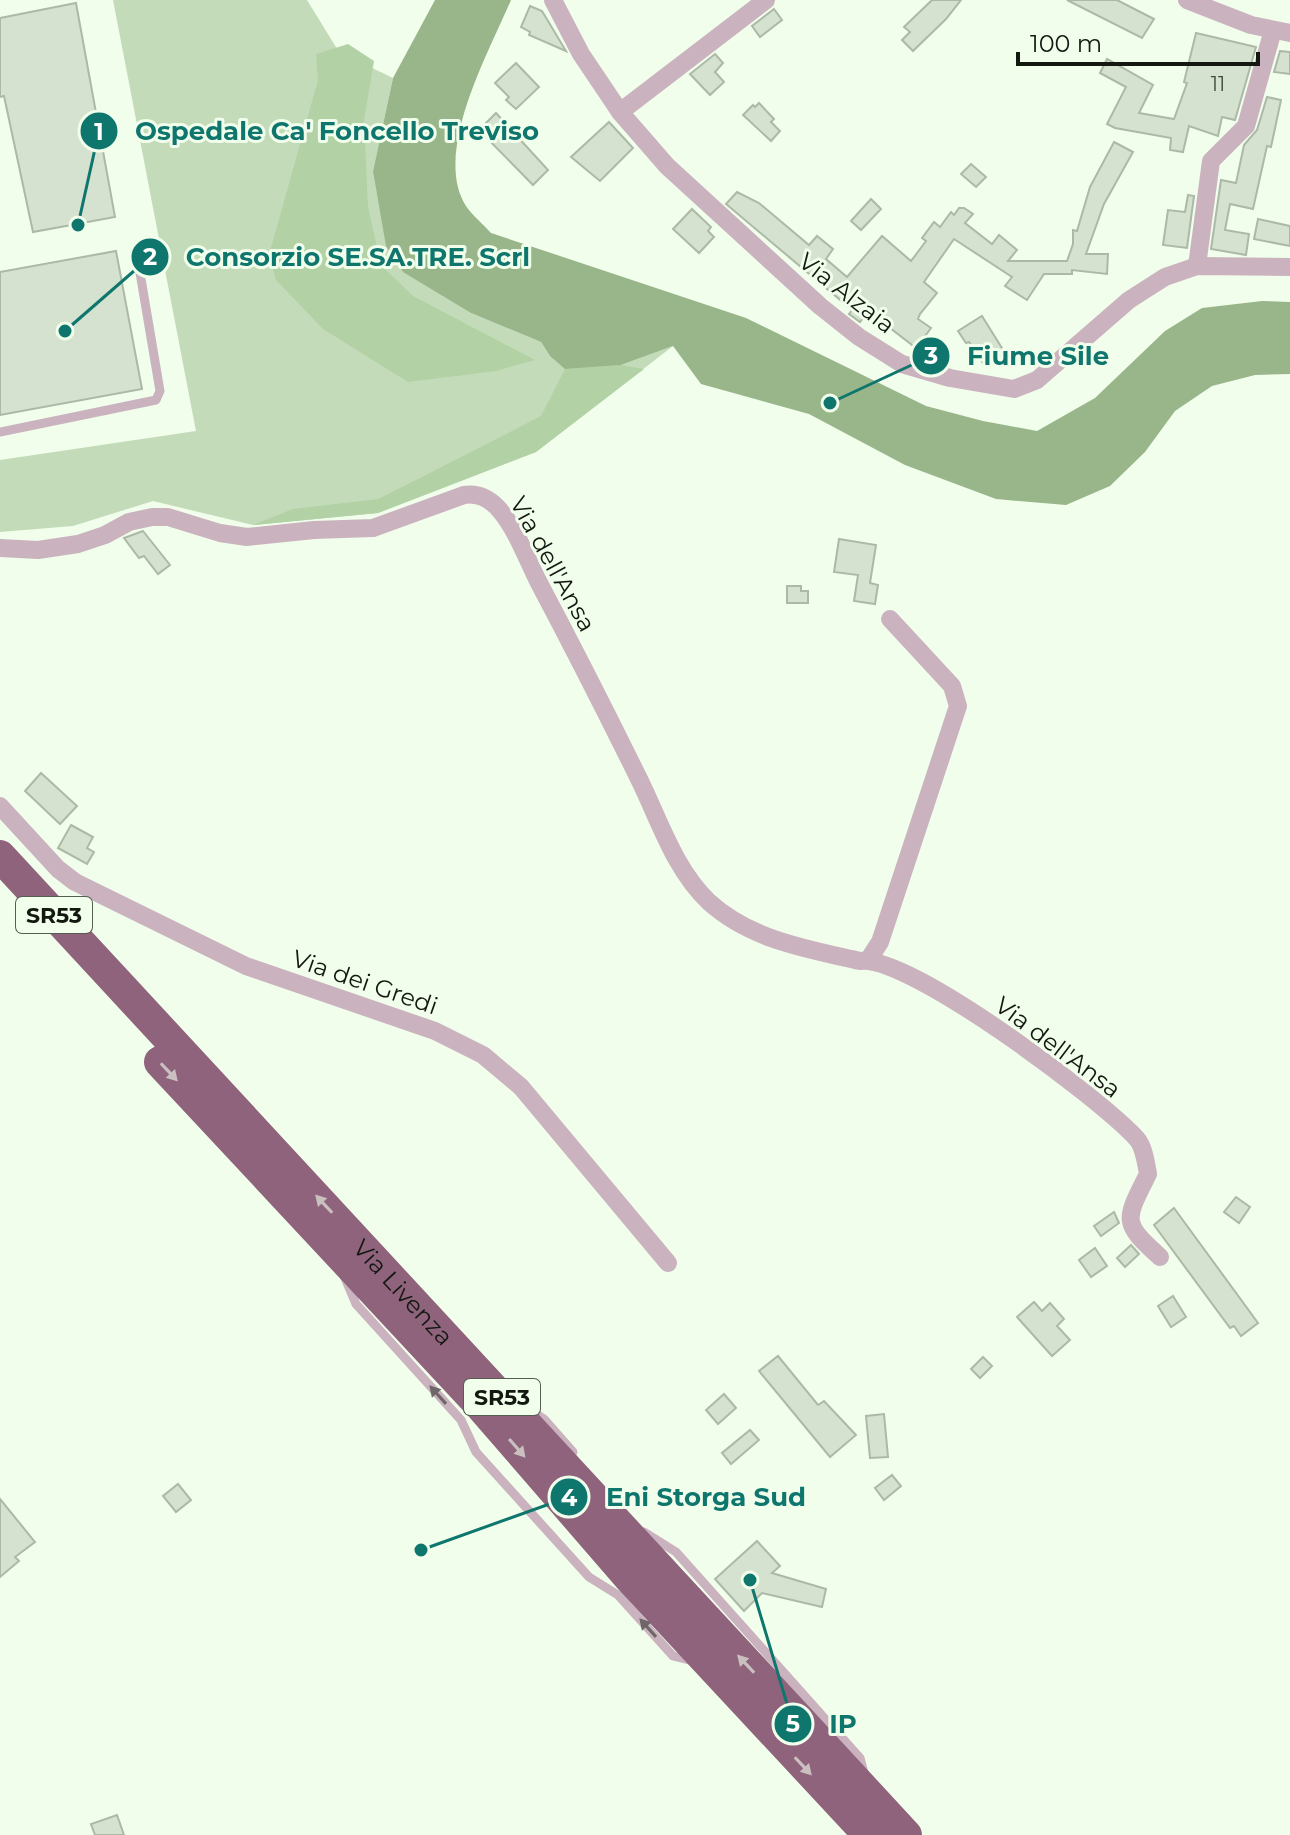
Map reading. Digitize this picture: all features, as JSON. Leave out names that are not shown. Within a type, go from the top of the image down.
[{"type":"highway","name":"Via Livenza","points":[[0,856],[906,1835]]},
{"type":"highway","name":"Via Livenza","points":[[0,888],[480,1405],[628,1576],[869,1835]]},
{"type":"street","name":"Via Alzaia","points":[[553,0],[581,54],[620,112],[667,166],[820,306],[859,337],[902,364],[950,378],[1014,389],[1037,380],[1129,300],[1165,277],[1197,266],[1290,267]]},
{"type":"street","points":[[620,112],[766,0]]},
{"type":"street","points":[[1187,0],[1251,25],[1282,31],[1246,126],[1211,161],[1197,266]]},
{"type":"street","name":"Via dell'Ansa","points":[[0,548],[38,550],[69,546],[105,535],[129,522],[152,517],[168,517],[220,533],[247,537],[373,528],[464,495],[483,497],[495,505],[507,521],[679,863],[699,891],[735,920],[770,938],[860,961],[869,959],[918,979],[1077,1086],[1140,1142],[1148,1174],[1134,1203],[1130,1220],[1135,1234],[1160,1257]]},
{"type":"street","points":[[869,959],[880,942],[958,706],[952,686],[890,619]]},
{"type":"street","name":"Via dei Gredi","points":[[0,806],[51,863],[75,882],[246,966],[435,1031],[483,1055],[521,1087],[668,1263]]},
{"type":"lane","points":[[0,432],[156,400],[160,391],[137,255]]},
{"type":"lane","points":[[492,1385],[544,1419],[585,1465]]},
{"type":"lane","points":[[636,1523],[646,1534],[676,1552],[860,1758],[875,1802]]},
{"type":"shaded area","points":[[113,0],[307,0],[339,52],[393,78],[373,171],[471,313],[541,342],[550,356],[621,365],[673,346],[536,452],[378,513],[253,525],[153,501],[73,526],[0,532],[0,460],[196,431]]},
{"type":"shaded area","points":[[435,0],[511,0],[478,74],[459,131],[456,159],[457,184],[466,206],[491,233],[746,318],[926,406],[1037,431],[1095,398],[1165,331],[1202,308],[1262,301],[1290,302],[1290,374],[1255,375],[1212,386],[1175,411],[1145,452],[1110,486],[1066,505],[996,499],[905,465],[809,414],[701,384],[673,346],[621,365],[565,369],[550,356],[541,342],[471,313],[403,272],[386,246],[373,171],[393,78]]},
{"type":"shaded area","points":[[348,44],[374,61],[364,120],[368,207],[381,265],[413,296],[535,360],[496,371],[408,382],[323,329],[276,280],[269,255],[318,80],[316,54]]},
{"type":"shaded area","points":[[621,365],[644,369],[536,452],[378,513],[253,525],[293,509],[378,499],[541,416],[565,369]]},
{"type":"building","points":[[932,0],[961,0],[913,51],[902,40],[910,32],[904,27]]},
{"type":"building","points":[[1067,0],[1117,0],[1154,19],[1142,38]]},
{"type":"building","points":[[76,3],[115,217],[33,232],[4,96],[0,97],[0,18]]},
{"type":"building","points":[[530,6],[542,11],[566,51],[529,35],[530,32],[521,27]]},
{"type":"building","points":[[774,9],[782,20],[760,37],[752,26]]},
{"type":"building","points":[[1196,33],[1256,47],[1235,120],[1222,117],[1218,136],[1189,126],[1183,152],[1170,150],[1171,138],[1107,124],[1126,87],[1100,73],[1107,59],[1153,85],[1139,113],[1174,119],[1187,83],[1184,82]]},
{"type":"building","points":[[1280,51],[1290,52],[1290,74],[1274,72]]},
{"type":"building","points":[[715,54],[723,63],[715,72],[724,82],[710,95],[690,74]]},
{"type":"building","points":[[516,63],[539,87],[516,109],[495,83]]},
{"type":"building","points":[[1267,97],[1281,100],[1253,209],[1230,204],[1225,230],[1249,234],[1246,255],[1211,249],[1221,180],[1236,183],[1244,145],[1257,130]]},
{"type":"building","points":[[759,103],[780,131],[771,141],[743,115]]},
{"type":"building","points":[[496,113],[548,170],[533,185],[479,130]]},
{"type":"building","points":[[609,122],[633,148],[600,181],[571,157]]},
{"type":"building","points":[[1114,142],[1133,152],[1104,204],[1086,254],[1108,254],[1107,274],[1072,270],[1072,274],[1044,274],[1027,300],[1005,286],[1012,277],[954,239],[924,282],[937,293],[918,319],[931,328],[916,348],[868,311],[860,322],[849,314],[852,310],[726,204],[737,192],[759,203],[809,245],[817,236],[833,249],[826,259],[847,277],[882,236],[911,261],[926,241],[922,238],[934,222],[940,227],[951,212],[954,215],[959,208],[973,214],[965,223],[992,244],[999,235],[1017,250],[1008,261],[1067,261],[1073,244],[1073,230],[1077,231],[1090,187]]},
{"type":"building","points":[[971,164],[986,177],[976,187],[961,174]]},
{"type":"building","points":[[1188,195],[1194,196],[1187,248],[1163,245],[1168,210],[1185,212]]},
{"type":"building","points":[[871,199],[881,209],[861,230],[851,221]]},
{"type":"building","points":[[692,209],[711,227],[708,231],[714,237],[699,253],[673,229]]},
{"type":"building","points":[[1258,219],[1290,226],[1290,246],[1254,239]]},
{"type":"building","points":[[116,251],[142,389],[0,415],[0,272]]},
{"type":"building","points":[[982,316],[1005,353],[985,366],[958,331]]},
{"type":"building","points":[[143,531],[170,565],[158,574],[144,556],[139,558],[124,538]]},
{"type":"building","points":[[839,539],[876,545],[870,583],[878,585],[875,604],[854,601],[858,575],[834,572]]},
{"type":"building","points":[[787,586],[801,586],[801,591],[808,591],[808,603],[787,603]]},
{"type":"building","points":[[41,773],[77,806],[60,824],[25,791]]},
{"type":"building","points":[[71,825],[93,837],[87,848],[94,852],[87,864],[58,848]]},
{"type":"building","points":[[1236,1197],[1250,1207],[1239,1223],[1224,1212]]},
{"type":"building","points":[[1174,1208],[1258,1323],[1241,1336],[1234,1326],[1230,1328],[1154,1225]]},
{"type":"building","points":[[1114,1212],[1119,1223],[1101,1236],[1094,1226]]},
{"type":"building","points":[[1131,1245],[1139,1254],[1125,1267],[1117,1258]]},
{"type":"building","points":[[1095,1248],[1107,1266],[1091,1277],[1079,1260]]},
{"type":"building","points":[[1173,1296],[1186,1317],[1171,1327],[1158,1306]]},
{"type":"building","points":[[1034,1302],[1042,1311],[1050,1303],[1064,1319],[1057,1326],[1070,1340],[1052,1356],[1017,1317]]},
{"type":"building","points":[[778,1356],[818,1405],[824,1401],[856,1435],[830,1457],[759,1371]]},
{"type":"building","points":[[983,1357],[992,1366],[980,1378],[971,1369]]},
{"type":"building","points":[[724,1394],[736,1408],[718,1424],[706,1410]]},
{"type":"building","points":[[884,1414],[888,1457],[870,1458],[866,1416]]},
{"type":"building","points":[[750,1430],[759,1440],[731,1464],[722,1453]]},
{"type":"building","points":[[892,1475],[901,1486],[884,1500],[875,1488]]},
{"type":"building","points":[[178,1484],[191,1500],[176,1512],[163,1496]]},
{"type":"building","points":[[0,1499],[35,1542],[15,1557],[19,1561],[0,1577]]},
{"type":"building","points":[[757,1541],[780,1566],[772,1573],[826,1589],[822,1607],[762,1593],[744,1611],[715,1579]]},
{"type":"building","points":[[117,1815],[124,1835],[95,1835],[91,1824]]},
{"type":"place","name":"Ospedale Ca' Foncello Treviso","points":[[78,225]]},
{"type":"place","name":"Consorzio SE.SA.TRE. Scrl","points":[[65,331]]},
{"type":"place","name":"Fiume Sile","points":[[830,403]]},
{"type":"place","name":"Eni Storga Sud","points":[[421,1550]]},
{"type":"place","name":"IP","points":[[750,1580]]}]
